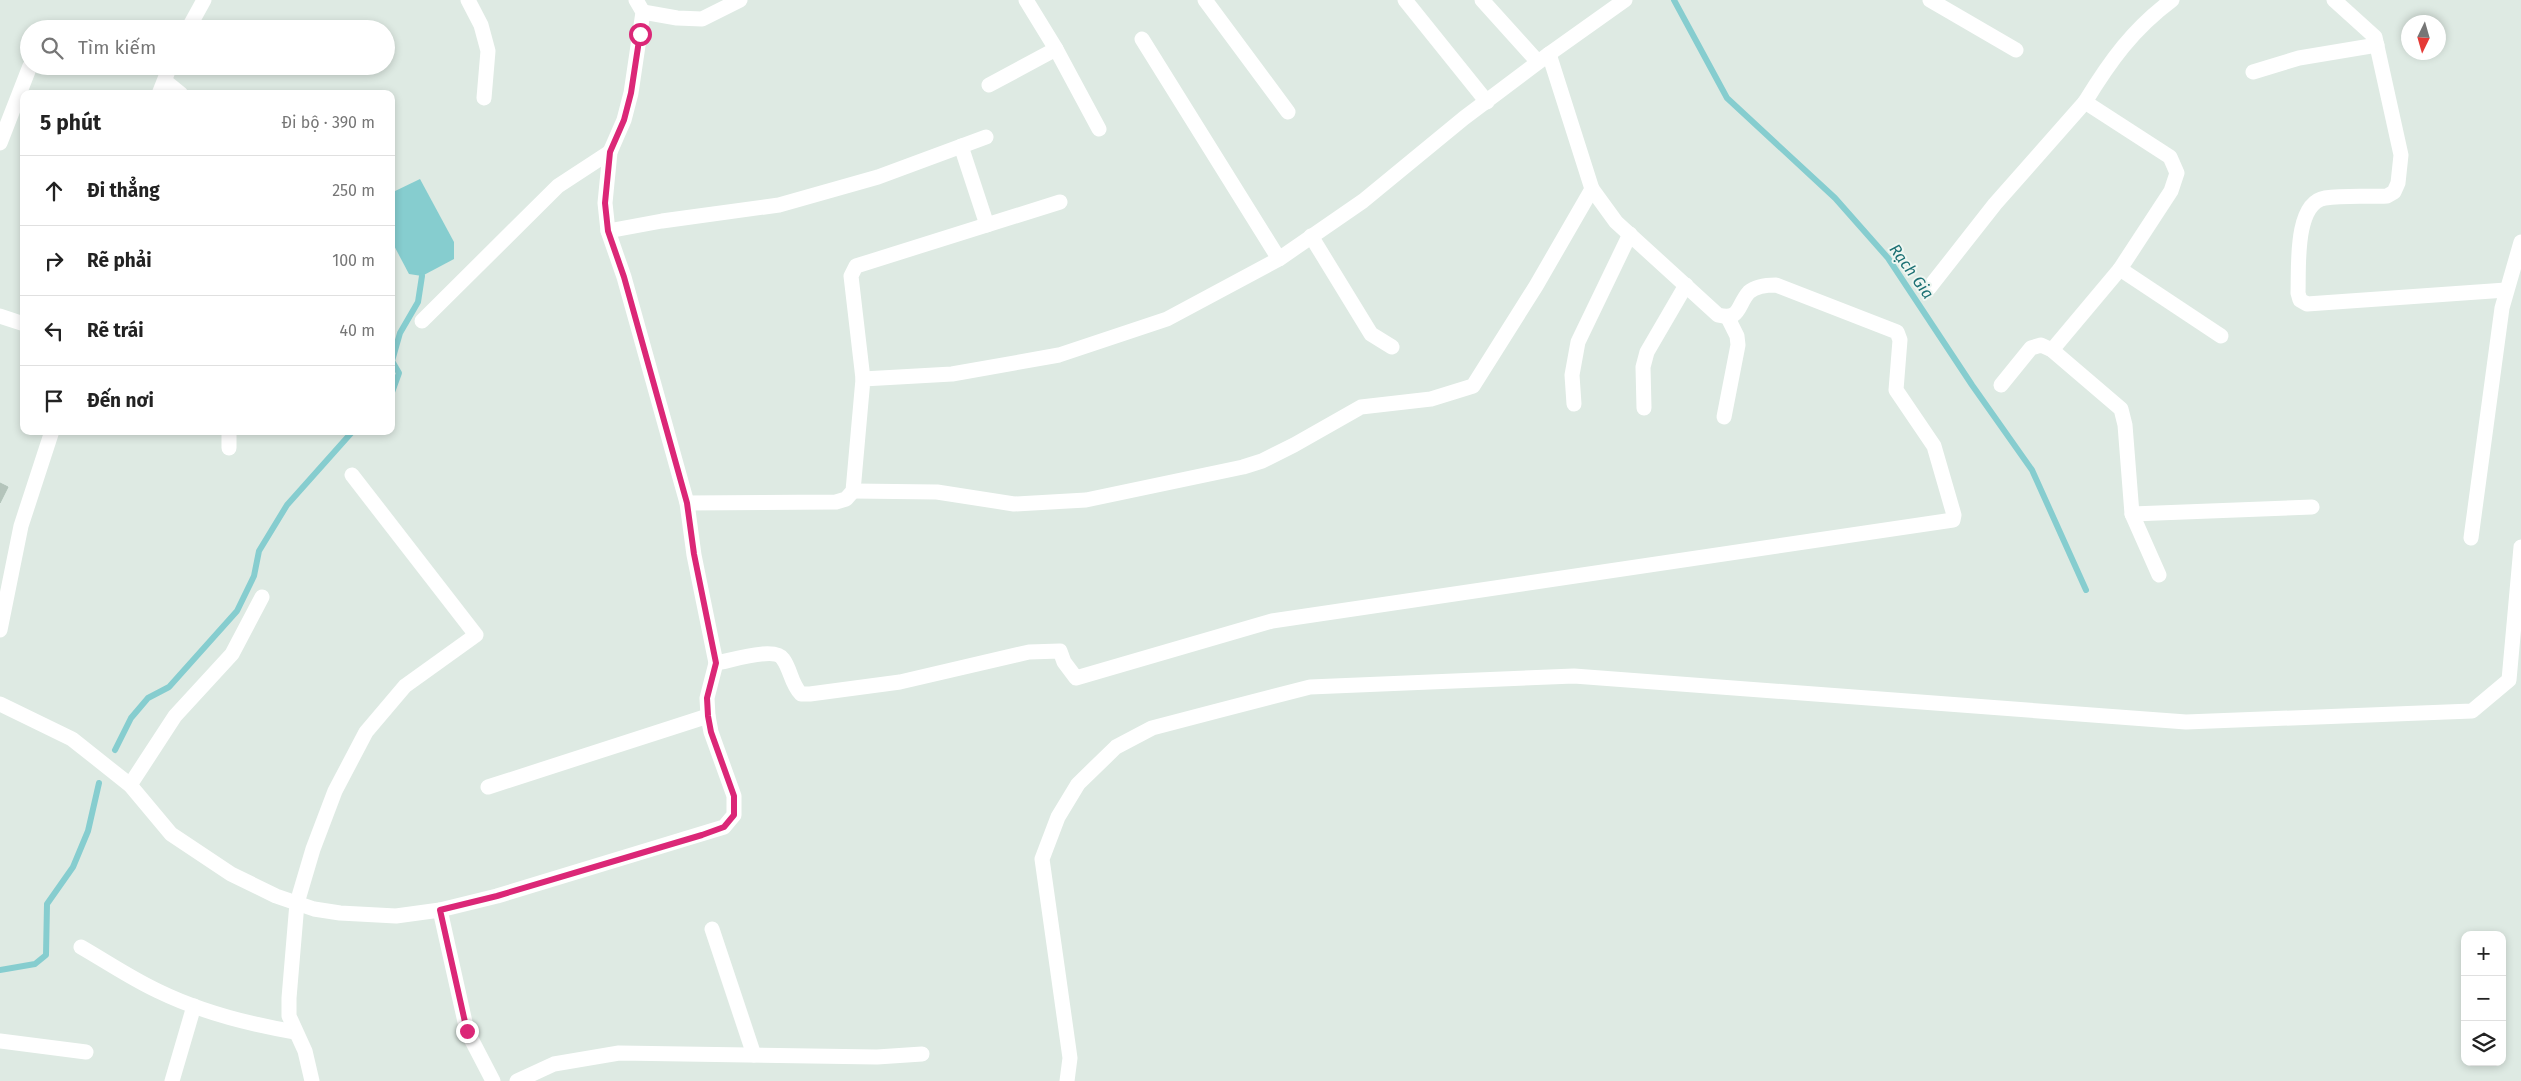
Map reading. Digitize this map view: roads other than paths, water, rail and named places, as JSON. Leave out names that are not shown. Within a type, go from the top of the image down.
[{"type":"street","points":[[193,20],[204,0]]},
{"type":"street","points":[[468,0],[481,25],[488,51],[484,98]]},
{"type":"street","points":[[0,704],[72,739],[130,785],[171,834],[231,874],[276,896],[314,909],[396,916],[440,910],[514,891],[724,827],[734,815],[734,796],[711,732],[708,716],[707,698],[716,663],[694,554],[687,503],[624,277],[608,231],[605,203],[610,152],[624,120],[631,93],[640,6],[677,18],[702,19],[740,0]]},
{"type":"street","points":[[1026,0],[1056,49],[1099,129]]},
{"type":"street","points":[[1205,0],[1288,112]]},
{"type":"street","points":[[1405,0],[1487,102]]},
{"type":"street","points":[[716,663],[769,653],[778,654],[783,658],[796,689],[801,694],[900,682],[1029,652],[1055,650],[1060,651],[1064,662],[1076,678],[1272,621],[1953,520],[1954,516],[1934,446],[1896,390],[1900,340],[1898,332],[1776,285],[1764,285],[1750,291],[1735,315],[1728,318],[1718,315],[1616,222],[1592,189],[1543,58],[1482,0]]},
{"type":"street","points":[[863,379],[952,374],[1059,355],[1166,320],[1279,259],[1363,201],[1464,118],[1543,58],[1625,0]]},
{"type":"street","points":[[1930,0],[2016,50]]},
{"type":"street","points":[[1929,288],[1995,204],[2085,102],[2111,59],[2146,19],[2172,0]]},
{"type":"street","points":[[2334,0],[2369,29],[2375,37],[2400,155],[2398,183],[2394,192],[2387,196],[2323,198],[2309,207],[2301,228],[2298,293],[2300,300],[2306,304],[2506,290]]},
{"type":"street","points":[[1142,39],[1279,259]]},
{"type":"street","points":[[2253,72],[2298,58],[2377,45]]},
{"type":"street","points":[[989,85],[1056,49]]},
{"type":"street","points":[[21,90],[27,75]]},
{"type":"street","points":[[162,87],[167,75]]},
{"type":"street","points":[[0,144],[20,92]]},
{"type":"street","points":[[2052,350],[2120,269],[2171,191],[2177,173],[2170,157],[2085,102]]},
{"type":"street","points":[[608,231],[662,221],[779,205],[878,177],[986,137]]},
{"type":"street","points":[[962,146],[987,225]]},
{"type":"street","points":[[422,321],[558,186],[610,152]]},
{"type":"street","points":[[853,491],[937,492],[1014,504],[1086,500],[1243,467],[1262,461],[1294,445],[1362,407],[1431,399],[1474,386],[1536,286],[1592,189]]},
{"type":"street","points":[[687,503],[836,502],[846,499],[853,491],[863,379],[852,270],[856,266],[1060,202]]},
{"type":"street","points":[[1574,404],[1572,375],[1578,342],[1630,234]]},
{"type":"street","points":[[1311,236],[1371,334],[1392,347]]},
{"type":"street","points":[[2471,538],[2496,344],[2506,290],[2521,242]]},
{"type":"street","points":[[2120,269],[2221,336]]},
{"type":"street","points":[[1644,408],[1643,367],[1647,352],[1686,286]]},
{"type":"street","points":[[0,316],[20,323]]},
{"type":"street","points":[[1724,417],[1738,345],[1737,336],[1728,318]]},
{"type":"street","points":[[2001,385],[2031,348],[2041,345],[2052,350],[2121,409],[2125,425],[2132,514],[2159,575]]},
{"type":"street","points":[[0,630],[21,526],[51,435]]},
{"type":"street","points":[[229,435],[229,448]]},
{"type":"street","points":[[312,1081],[305,1051],[289,1016],[289,998],[297,903],[313,849],[335,791],[366,732],[405,686],[476,635],[352,475]]},
{"type":"street","points":[[2132,514],[2312,508]]},
{"type":"street","points":[[1067,1081],[1070,1058],[1042,859],[1058,817],[1078,784],[1116,747],[1152,728],[1310,688],[1574,676],[2186,722],[2472,711],[2515,682],[2521,548]]},
{"type":"street","points":[[130,785],[175,716],[232,654],[262,597]]},
{"type":"street","points":[[488,787],[708,716]]},
{"type":"street","points":[[440,910],[467,1031],[493,1081]]},
{"type":"street","points":[[712,929],[754,1056]]},
{"type":"street","points":[[81,948],[158,991],[194,1006],[260,1026],[295,1032]]},
{"type":"street","points":[[172,1081],[194,1006]]},
{"type":"street","points":[[0,1041],[86,1052]]},
{"type":"street","points":[[517,1081],[554,1064],[595,1055],[619,1053],[877,1058],[922,1054]]},
{"type":"water","points":[[420,179],[454,242],[454,259],[422,276],[409,274],[395,248],[395,191]]},
{"type":"waterway","name":"Rạch Gia","points":[[1674,0],[1727,98],[1835,198],[1888,258],[1972,385],[2032,470],[2086,590]]},
{"type":"waterway","points":[[395,350],[400,333],[418,302],[422,276]]},
{"type":"waterway","points":[[395,366],[399,373],[395,384]]},
{"type":"waterway","points":[[115,750],[131,718],[148,698],[169,687],[237,611],[254,576],[259,551],[287,505],[349,435]]},
{"type":"waterway","points":[[0,970],[35,964],[46,955],[47,904],[73,867],[88,831],[99,783]]}]
